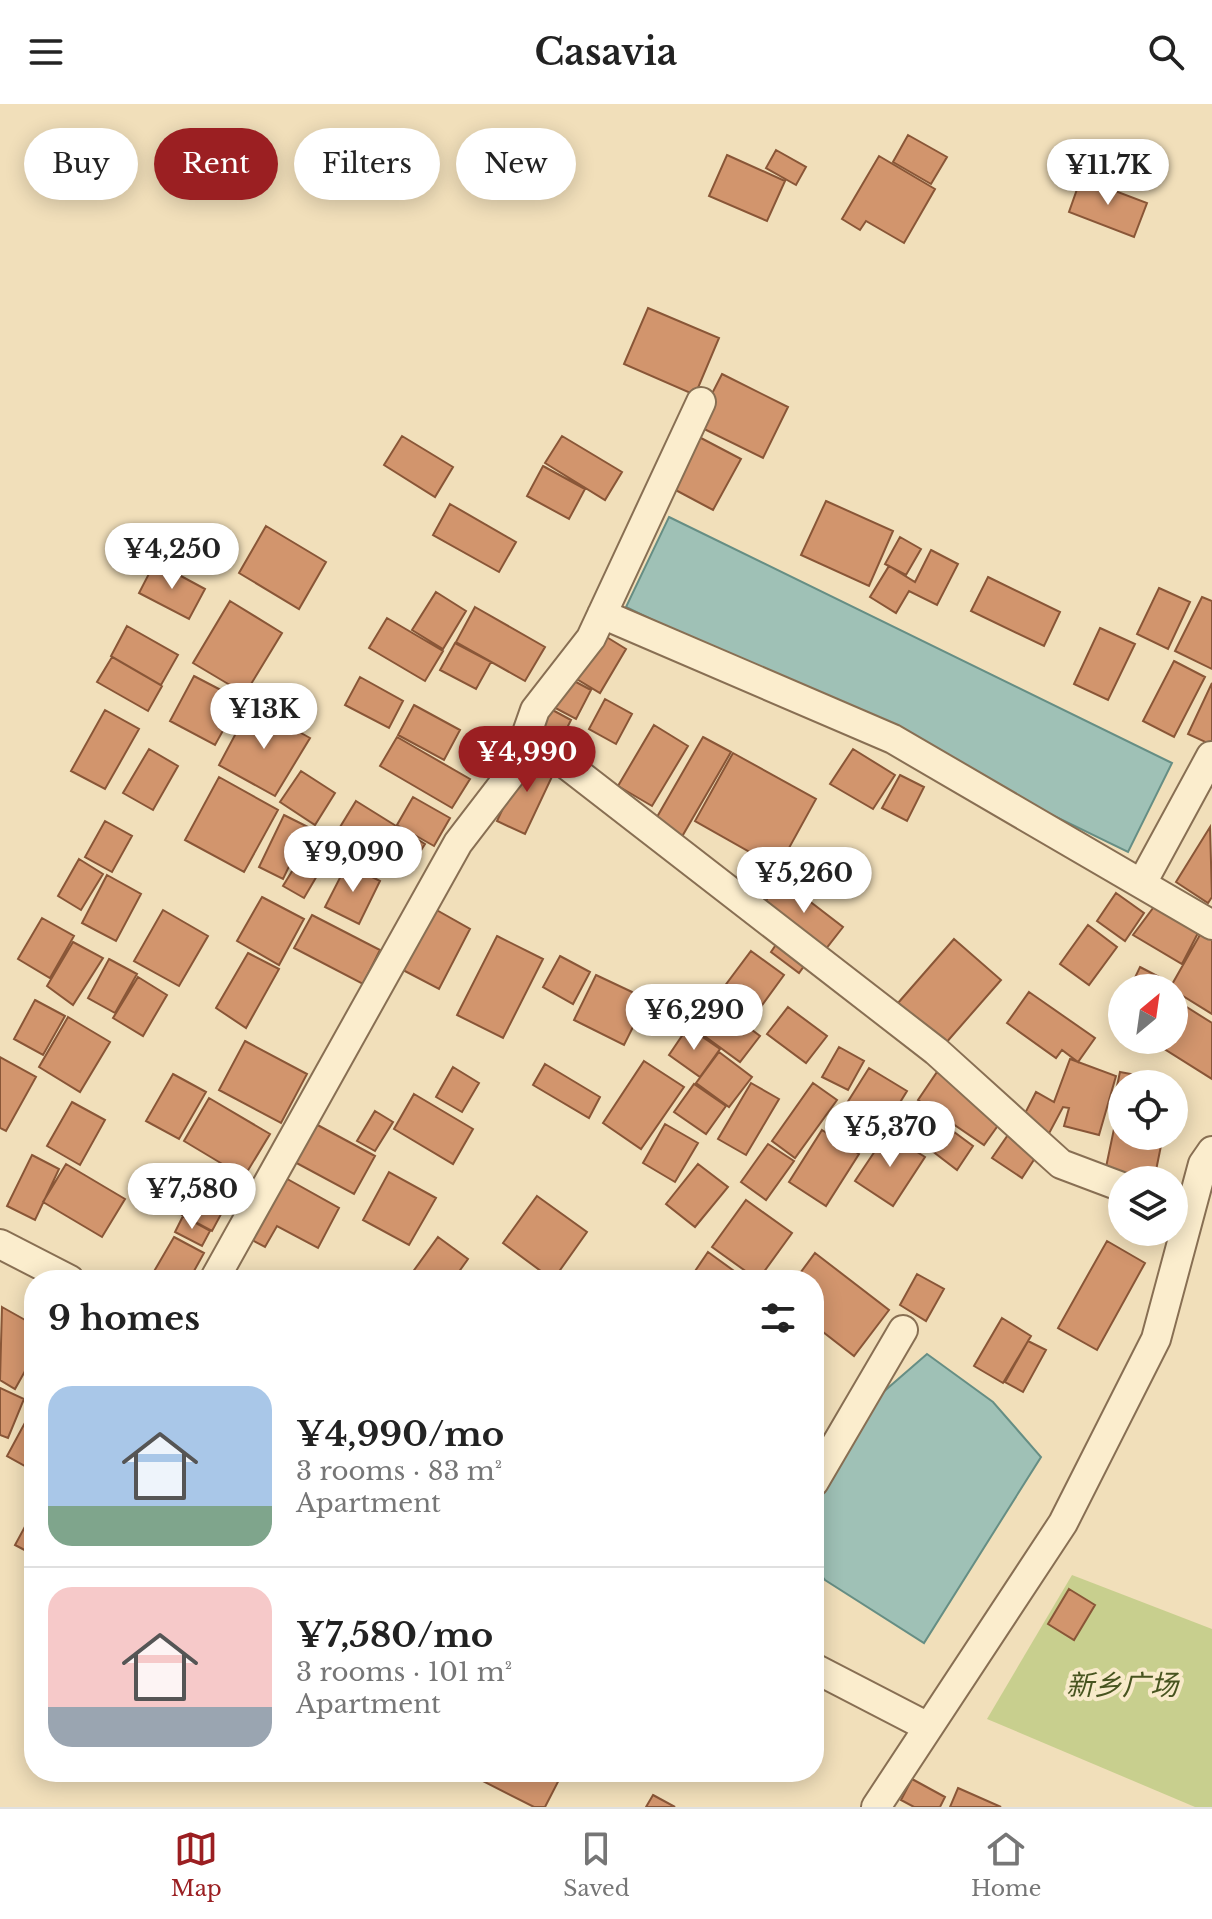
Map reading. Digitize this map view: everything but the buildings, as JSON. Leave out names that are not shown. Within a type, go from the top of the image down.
[{"type":"street","points":[[220,1270],[458,843],[514,770],[535,710],[591,638],[701,402]]},
{"type":"street","points":[[602,614],[893,739],[1212,925]]},
{"type":"street","points":[[527,734],[936,1051],[1061,1164],[1108,1182]]},
{"type":"street","points":[[1142,883],[1211,756]]},
{"type":"street","points":[[1188,1196],[1212,1151]]},
{"type":"street","points":[[0,1244],[51,1270]]},
{"type":"street","points":[[876,1807],[1063,1523],[1156,1339],[1175,1246]]},
{"type":"street","points":[[824,1465],[903,1330]]},
{"type":"street","points":[[824,1673],[928,1727]]},
{"type":"green space","name":"新乡广场","points":[[1072,1575],[1212,1629],[1212,1807],[1195,1807],[987,1719]]},
{"type":"water","points":[[669,517],[1172,763],[1128,852],[626,607]]},
{"type":"water","points":[[927,1354],[993,1402],[1041,1457],[924,1643],[824,1579],[824,1485],[881,1394]]}]
